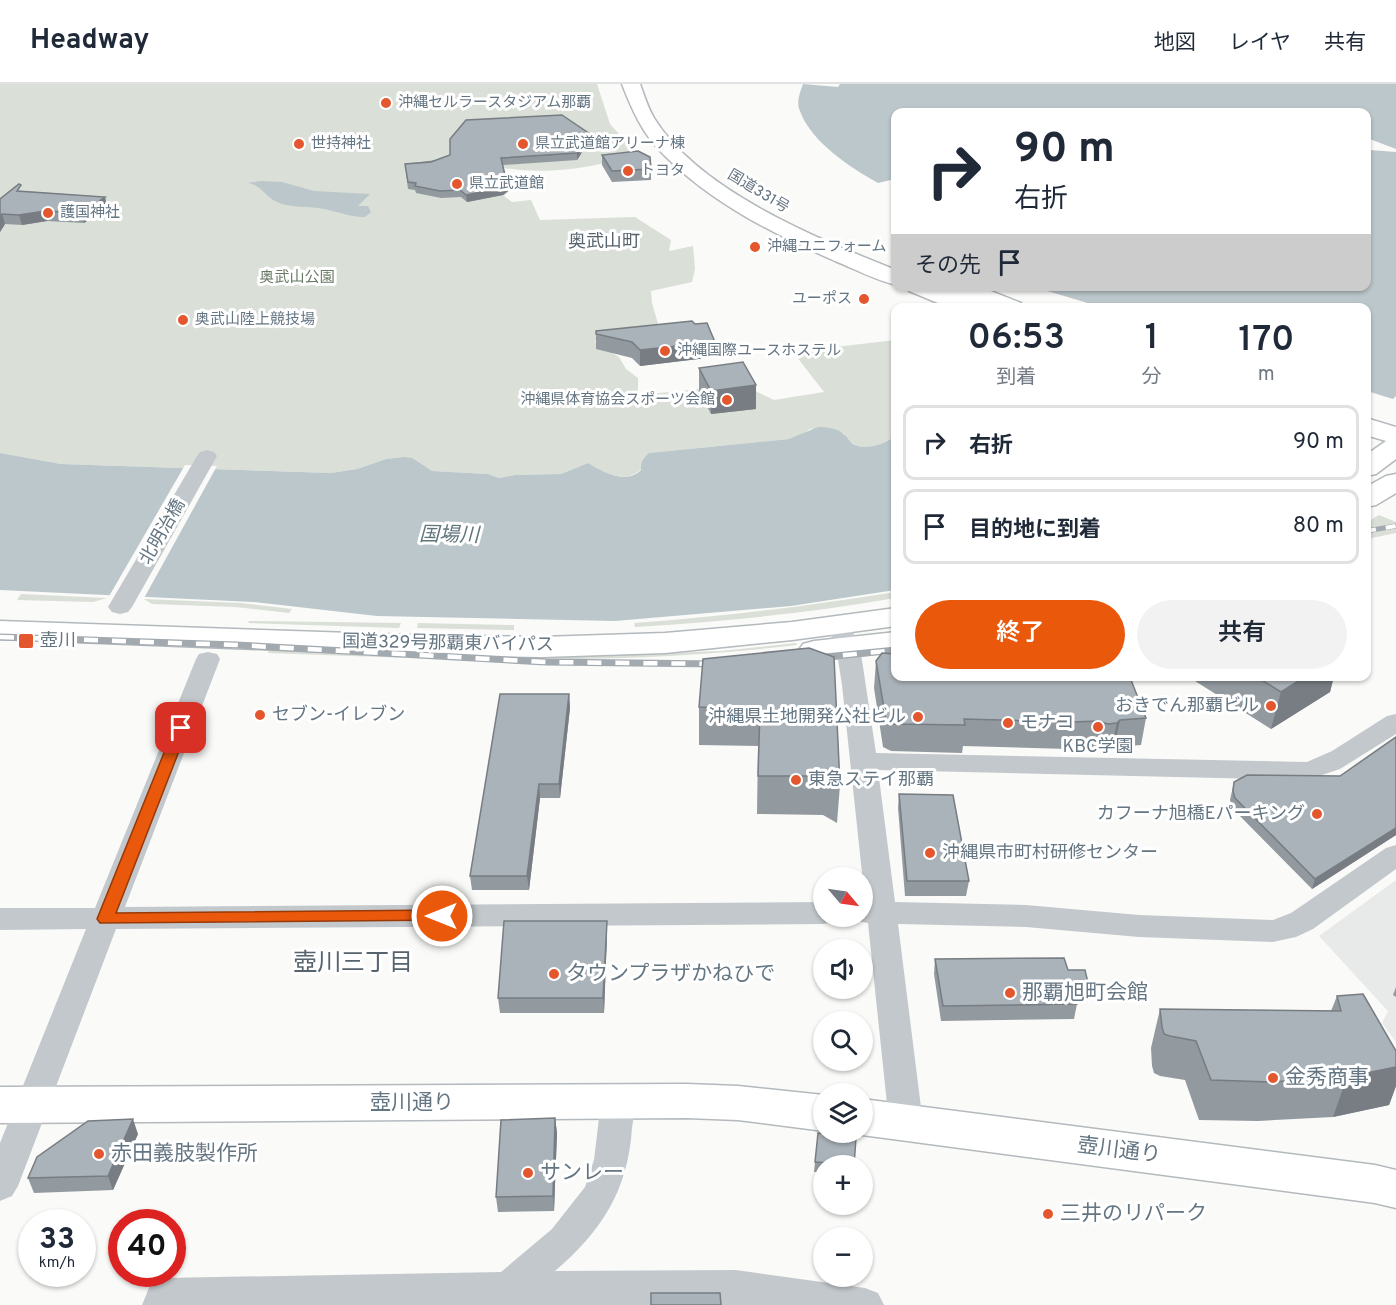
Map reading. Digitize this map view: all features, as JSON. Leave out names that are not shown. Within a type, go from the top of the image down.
[{"type":"highway","name":"国道331号","points":[[616,84],[623,113],[635,133],[676,171],[706,191],[730,199],[827,249],[891,276]]},
{"type":"highway","name":"国道331号","points":[[631,84],[635,100],[646,122],[663,143],[730,199]]},
{"type":"highway","name":"国道331号","points":[[696,148],[723,171],[806,221],[891,260]]},
{"type":"highway","points":[[930,291],[960,303]]},
{"type":"highway","points":[[969,291],[1000,303]]},
{"type":"highway","points":[[1371,433],[1384,451]]},
{"type":"highway","points":[[1371,496],[1396,482]]},
{"type":"highway","name":"国道329号那覇東バイパス","points":[[0,630],[406,665],[618,667],[843,636],[891,619]]},
{"type":"highway","name":"国道329号那覇東バイパス","points":[[843,636],[891,641]]},
{"type":"highway","name":"国道329号那覇東バイパス","points":[[0,651],[212,648]]},
{"type":"highway","name":"壺川通り","points":[[16,1105],[618,1101],[738,1103],[813,1112]]},
{"type":"highway","name":"壺川通り","points":[[873,1118],[1389,1184]]},
{"type":"street","name":"北明治橋","points":[[122,604],[205,460]]},
{"type":"street","points":[[843,636],[862,761],[868,867]]},
{"type":"street","points":[[0,1186],[16,1105],[105,919],[212,648]]},
{"type":"street","points":[[862,761],[1307,771],[1321,768],[1396,722]]},
{"type":"street","points":[[873,912],[1052,917],[1139,926],[1273,931],[1285,929],[1302,921],[1396,855]]},
{"type":"street","points":[[0,919],[813,913]]},
{"type":"street","points":[[873,924],[906,1123]]},
{"type":"street","points":[[508,1288],[556,1250],[594,1206],[606,1178],[612,1155],[618,1101]]},
{"type":"street","points":[[161,1305],[164,1295],[508,1288],[638,1296],[736,1287],[865,1305]]},
{"type":"shaded area","points":[[1396,880],[1396,1042],[1382,1023],[1388,1011],[1319,936]]},
{"type":"green space","name":"奥武山公園","points":[[0,84],[597,84],[610,124],[637,154],[571,169],[537,171],[504,168],[509,191],[504,196],[512,202],[531,200],[540,220],[635,217],[671,240],[669,251],[693,246],[695,269],[692,282],[651,291],[661,334],[594,341],[619,357],[626,369],[638,378],[638,395],[743,385],[774,400],[824,392],[793,352],[891,340],[891,438],[869,447],[852,443],[844,433],[810,429],[798,437],[789,439],[649,453],[642,460],[641,469],[635,474],[622,477],[607,473],[588,463],[561,474],[515,475],[499,478],[488,474],[432,471],[404,457],[386,459],[357,469],[331,473],[61,464],[0,453]]},
{"type":"green space","points":[[1379,515],[1396,522],[1396,533],[1371,538],[1371,520]]},
{"type":"green space","points":[[891,593],[891,599],[733,620],[635,627],[634,623],[699,618]]},
{"type":"green space","points":[[21,594],[107,598],[93,602],[17,600]]},
{"type":"green space","points":[[144,599],[241,603],[292,609],[289,613],[235,607],[152,604]]},
{"type":"green space","points":[[249,621],[401,623],[399,628],[248,623]]},
{"type":"green space","points":[[418,623],[514,625],[514,630],[417,628]]},
{"type":"green space","points":[[796,643],[797,645],[731,652],[599,659],[400,658],[268,653],[270,648],[600,655],[721,651]]},
{"type":"water","points":[[803,84],[838,87],[840,84],[1396,84],[1396,149],[1371,140],[1371,108],[891,108],[891,180],[878,183],[844,162],[822,143],[805,122],[798,105]]},
{"type":"water","points":[[1371,150],[1396,152],[1396,396],[1393,399],[1371,392],[1371,303],[1088,303],[1047,291],[1371,291]]},
{"type":"water","points":[[282,182],[314,191],[370,194],[358,206],[368,206],[371,212],[365,217],[359,217],[324,209],[285,205],[248,183]]},
{"type":"water","name":"国場川","points":[[818,427],[839,431],[855,445],[865,447],[891,438],[891,591],[791,606],[615,621],[377,616],[253,602],[0,590],[0,453],[61,464],[331,473],[357,469],[386,459],[404,457],[412,458],[432,471],[488,474],[499,478],[515,475],[561,474],[588,463],[614,476],[622,477],[641,470],[642,460],[649,453],[789,439]]},
{"type":"pier","points":[[185,465],[217,466],[143,600],[108,598]]},
{"type":"building","points":[[562,115],[590,134],[577,153],[501,158],[507,184],[502,188],[466,195],[460,190],[440,191],[415,186],[416,183],[408,182],[405,164],[431,162],[450,155],[450,139],[466,120]]},
{"type":"building","points":[[638,151],[650,157],[651,169],[612,171],[602,155]]},
{"type":"building","points":[[19,184],[21,185],[17,191],[105,197],[82,213],[45,211],[19,215],[2,214],[0,218],[0,199]]},
{"type":"building","points":[[692,321],[695,324],[707,323],[715,342],[640,350],[632,342],[596,334],[596,331]]},
{"type":"building","points":[[743,362],[756,385],[711,391],[699,368]]},
{"type":"building","points":[[809,648],[834,657],[840,785],[825,776],[758,776],[760,709],[699,707],[703,659]]},
{"type":"building","points":[[882,653],[891,654],[891,681],[1131,681],[1146,718],[1120,720],[1117,723],[1108,724],[1098,721],[964,719],[965,725],[894,724],[886,720],[876,661]]},
{"type":"building","points":[[1263,681],[1298,681],[1281,692]]},
{"type":"building","points":[[500,694],[569,694],[559,784],[539,784],[527,876],[470,876]]},
{"type":"building","name":"カフーナ旭橋Eパーキング","points":[[1396,737],[1396,828],[1315,879],[1235,798],[1234,782],[1247,775],[1340,776]]},
{"type":"building","name":"沖縄県市町村研修センター","points":[[899,794],[953,795],[969,881],[907,881]]},
{"type":"building","name":"タウンプラザかねひで","points":[[504,921],[607,921],[603,998],[498,998]]},
{"type":"building","name":"那覇旭町会館","points":[[1064,958],[1068,970],[1085,970],[1089,987],[1073,987],[1077,1004],[943,1006],[935,959]]},
{"type":"building","points":[[1363,994],[1396,1051],[1396,1067],[1347,1077],[1270,1082],[1211,1080],[1196,1041],[1164,1034],[1162,1027],[1160,1009],[1341,1011],[1337,996]]},
{"type":"building","name":"サンレー","points":[[555,1118],[553,1196],[496,1197],[501,1120]]},
{"type":"building","points":[[133,1119],[108,1176],[28,1178],[37,1157],[88,1121]]},
{"type":"building","points":[[817,1143],[856,1143],[855,1155],[816,1155]]},
{"type":"building","points":[[651,1293],[720,1293],[721,1305],[651,1305]]},
{"type":"railway","points":[[1371,530],[1396,526]]},
{"type":"railway","points":[[0,637],[236,645],[546,662],[719,664]]},
{"type":"railway","points":[[815,658],[891,650]]},
{"type":"place","name":"沖縄セルラースタジアム那覇","points":[[386,103]]},
{"type":"place","name":"世持神社","points":[[299,144]]},
{"type":"place","name":"県立武道館アリーナ棟","points":[[523,144]]},
{"type":"place","name":"トヨタ","points":[[628,171]]},
{"type":"place","name":"県立武道館","points":[[457,184]]},
{"type":"place","name":"護国神社","points":[[48,213]]},
{"type":"place","name":"沖縄ユニフォーム","points":[[755,247]]},
{"type":"place","name":"ユーポス","points":[[864,299]]},
{"type":"place","name":"奥武山陸上競技場","points":[[183,320]]},
{"type":"place","name":"沖縄国際ユースホステル","points":[[665,351]]},
{"type":"place","name":"沖縄県体育協会スポーツ会館","points":[[727,400]]},
{"type":"place","name":"壺川","points":[[26,641]]},
{"type":"place","name":"おきでん那覇ビル","points":[[1271,706]]},
{"type":"place","name":"セブン-イレブン","points":[[260,715]]},
{"type":"place","name":"沖縄県土地開発公社ビル","points":[[918,717]]},
{"type":"place","name":"モナコ","points":[[1008,723]]},
{"type":"place","name":"KBC学園","points":[[1098,727]]},
{"type":"place","name":"東急ステイ那覇","points":[[796,780]]},
{"type":"place","name":"カフーナ旭橋Eパーキング","points":[[1317,814]]},
{"type":"place","name":"沖縄県市町村研修センター","points":[[930,853]]},
{"type":"place","name":"タウンプラザかねひで","points":[[554,974]]},
{"type":"place","name":"那覇旭町会館","points":[[1010,993]]},
{"type":"place","name":"金秀商事","points":[[1273,1078]]},
{"type":"place","name":"赤田義肢製作所","points":[[99,1154]]},
{"type":"place","name":"サンレー","points":[[528,1173]]},
{"type":"place","name":"三井のリパーク","points":[[1048,1214]]},
{"type":"district","name":"奥武山町","points":[[604,242]]},
{"type":"district","name":"壺川三丁目","points":[[353,964]]},
{"type":"route","points":[[181,728],[105,919],[442,916]]}]
